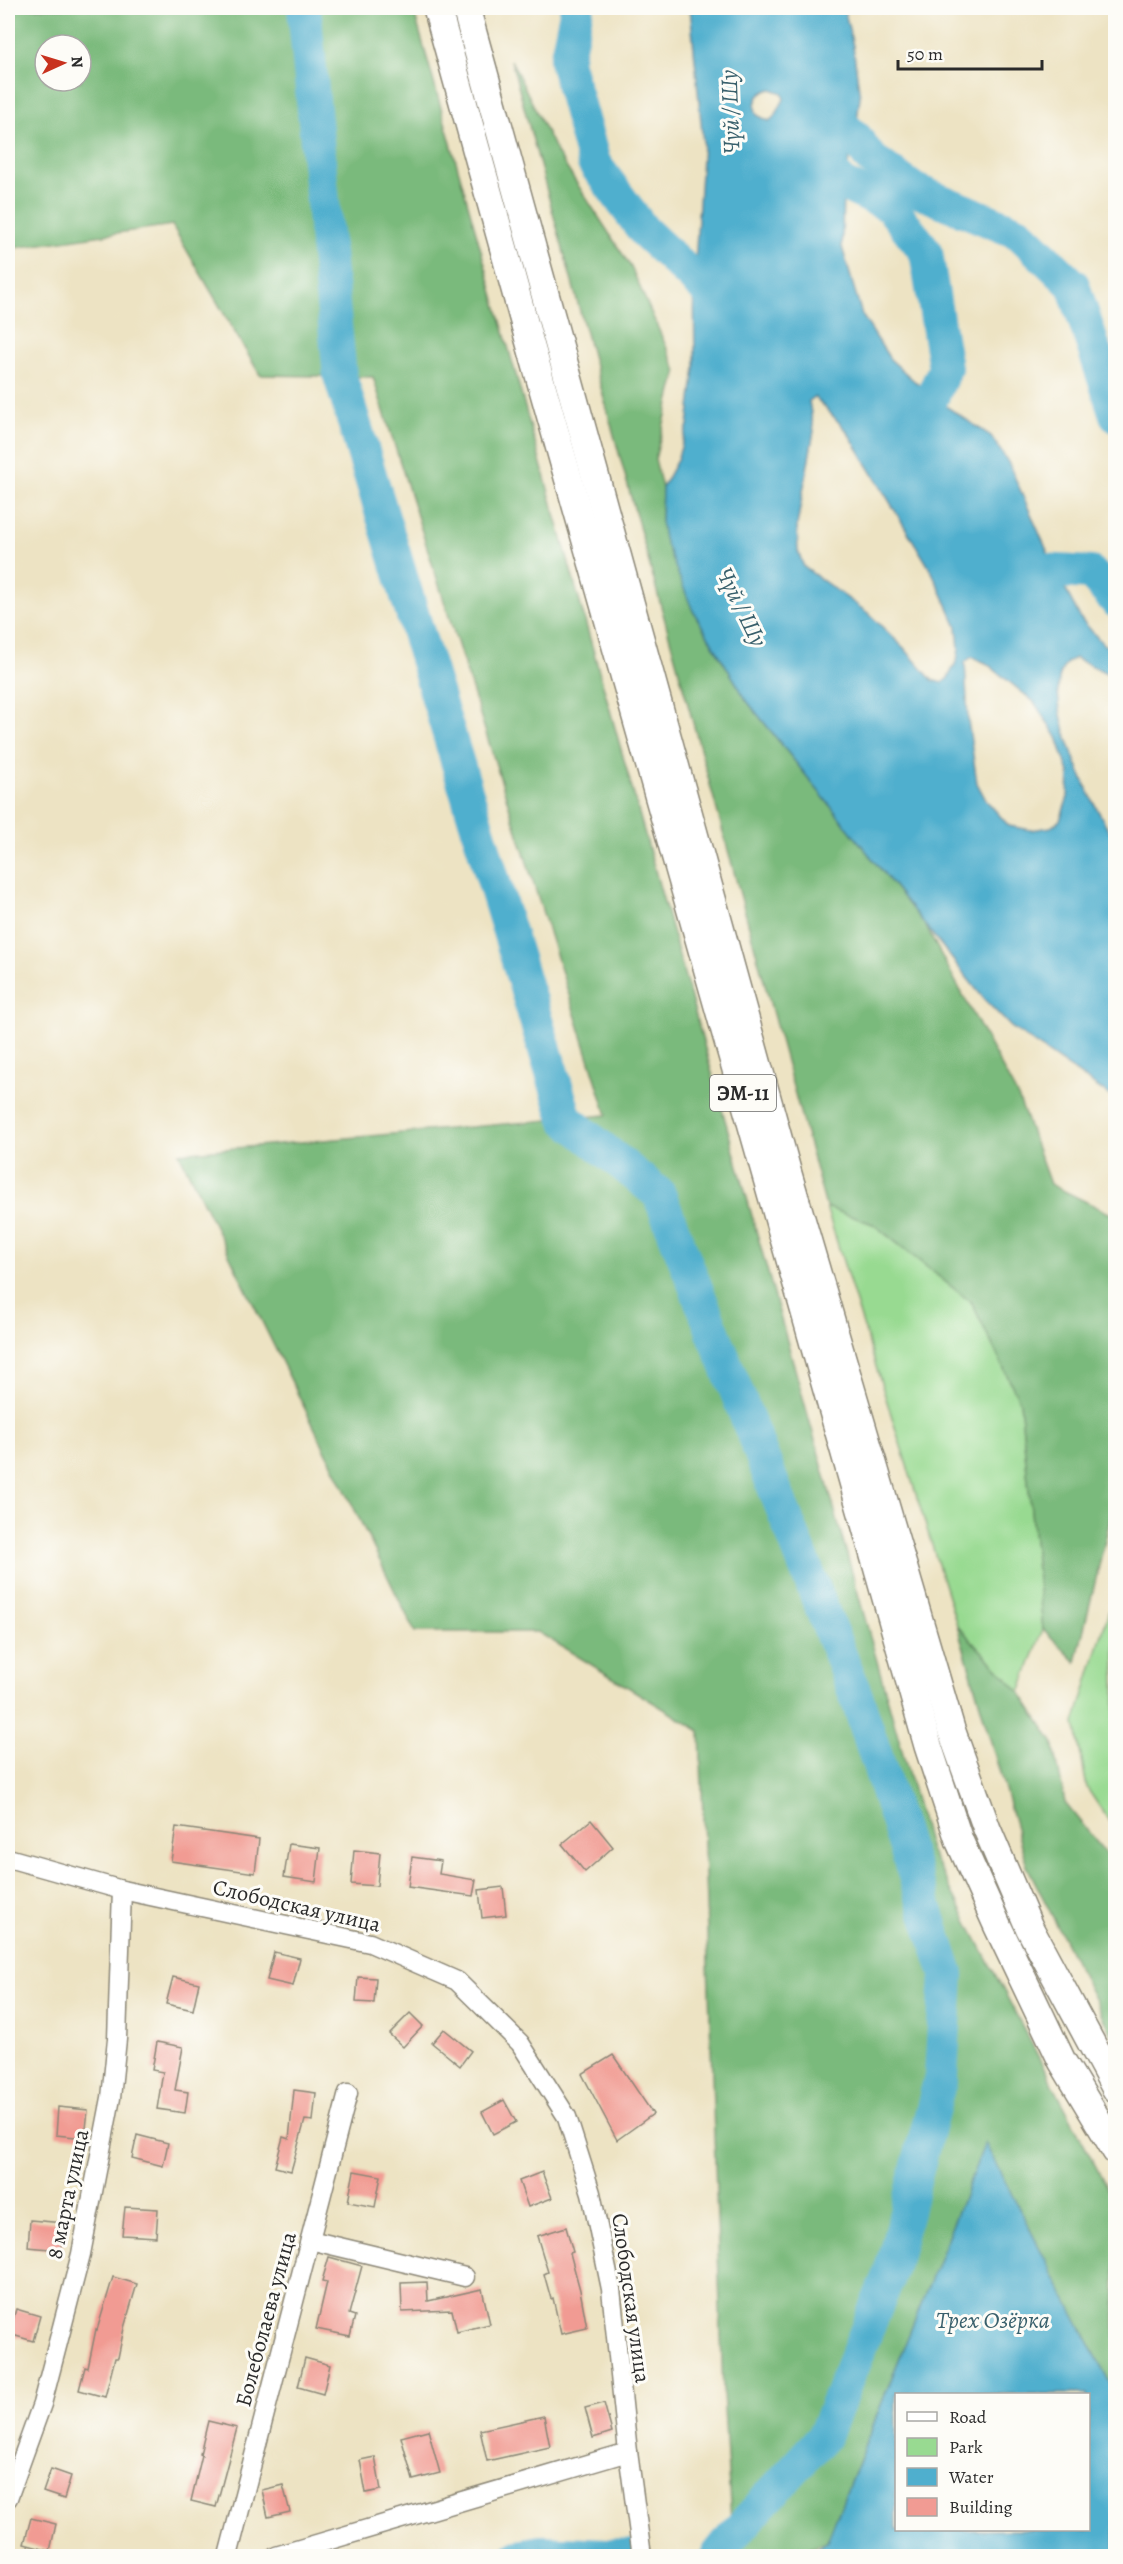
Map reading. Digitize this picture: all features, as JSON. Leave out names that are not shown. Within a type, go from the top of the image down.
[{"type":"highway","name":"ЭМ-11","points":[[437,8],[928,1746],[959,1840],[998,1927],[1062,2061],[1116,2151]]},
{"type":"highway","name":"ЭМ-11","points":[[466,8],[788,1174],[951,1729],[987,1829],[1029,1927],[1116,2089]]},
{"type":"street","name":"Слободская улица","points":[[8,1858],[122,1890],[370,1943],[456,1981],[520,2043],[567,2117],[591,2193],[611,2289],[628,2452],[642,2556]]},
{"type":"street","name":"8 марта улица","points":[[8,2498],[42,2404],[81,2254],[109,2109],[117,2039],[122,1890]]},
{"type":"street","name":"Болеболаева улица","points":[[228,2556],[348,2093]]},
{"type":"street","points":[[310,2240],[465,2277]]},
{"type":"street","points":[[276,2556],[628,2452]]},
{"type":"green space","points":[[8,8],[413,8],[930,1850],[1115,2203],[1115,2393],[985,2144],[827,2541],[789,2556],[744,2556],[732,2537],[723,2392],[700,1731],[538,1632],[415,1632],[179,1153],[607,1115],[373,377],[260,375],[172,225],[8,249]]},
{"type":"green space","points":[[511,60],[557,153],[631,267],[677,371],[655,459],[662,488],[661,521],[693,611],[747,701],[925,925],[1019,1099],[1050,1184],[1115,1216],[1115,1499],[1076,1662],[1043,1629],[1020,1402],[972,1303],[873,1224],[826,1207]]},
{"type":"green space","points":[[826,1207],[873,1224],[972,1303],[1020,1402],[1043,1629],[1020,1692],[957,1625]]},
{"type":"green space","points":[[1115,1591],[1115,1830],[1087,1788],[1075,1723]]},
{"type":"green space","points":[[957,1625],[1020,1692],[1053,1742],[1065,1803],[1115,1865],[1115,2040],[1027,1866]]},
{"type":"water","name":"Чүй / Шу","points":[[690,8],[844,8],[853,46],[860,97],[855,137],[843,184],[842,247],[862,315],[890,359],[932,397],[991,436],[1008,462],[1056,571],[1081,619],[1104,645],[1115,650],[1115,677],[1075,658],[1062,670],[1058,690],[1061,716],[1069,745],[1094,802],[1115,839],[1115,1099],[1011,1027],[984,999],[747,701],[693,611],[664,539],[661,521],[662,488],[677,460],[688,425],[695,367],[694,278],[703,143]],"holes":[[[771,89],[782,93],[784,99],[775,116],[769,121],[757,115],[755,106],[759,95]],[[815,397],[847,431],[932,572],[957,627],[959,649],[957,660],[948,678],[942,683],[932,680],[904,648],[868,613],[804,567],[798,551],[797,525],[814,431],[809,401]],[[972,657],[986,663],[1034,702],[1057,737],[1069,773],[1068,797],[1060,820],[1051,827],[1031,830],[1009,826],[986,800],[977,783],[968,720],[965,662]]]},
{"type":"water","name":"Трех Озёрка","points":[[985,2143],[1115,2393],[1115,2556],[808,2556],[827,2541]]},
{"type":"building","points":[[591,1820],[613,1847],[585,1872],[562,1844]]},
{"type":"building","points":[[176,1827],[259,1839],[255,1873],[171,1861]]},
{"type":"building","points":[[289,1844],[320,1848],[316,1882],[284,1877]]},
{"type":"building","points":[[354,1850],[380,1853],[377,1886],[351,1884]]},
{"type":"building","points":[[412,1857],[441,1861],[439,1874],[476,1880],[473,1896],[408,1887]]},
{"type":"building","points":[[503,1887],[506,1915],[482,1918],[479,1890]]},
{"type":"building","points":[[274,1952],[300,1958],[293,1986],[267,1980]]},
{"type":"building","points":[[173,1977],[199,1983],[193,2010],[166,2004]]},
{"type":"building","points":[[358,1977],[376,1978],[374,2003],[356,2002]]},
{"type":"building","points":[[410,2013],[423,2026],[403,2047],[389,2034]]},
{"type":"building","points":[[444,2029],[471,2051],[460,2066],[432,2043]]},
{"type":"building","points":[[157,2042],[183,2047],[175,2090],[188,2092],[185,2113],[157,2109],[163,2072],[152,2070]]},
{"type":"building","points":[[613,2055],[653,2114],[617,2140],[582,2074]]},
{"type":"building","points":[[294,2090],[316,2093],[313,2121],[305,2120],[291,2171],[275,2167],[283,2137],[289,2139]]},
{"type":"building","points":[[504,2100],[516,2122],[493,2134],[482,2112]]},
{"type":"building","points":[[58,2107],[88,2110],[85,2138],[56,2135]]},
{"type":"building","points":[[137,2135],[168,2143],[163,2166],[132,2158]]},
{"type":"building","points":[[354,2171],[381,2176],[375,2207],[348,2202]]},
{"type":"building","points":[[542,2172],[552,2198],[528,2207],[519,2181]]},
{"type":"building","points":[[125,2207],[158,2209],[156,2237],[122,2235]]},
{"type":"building","points":[[30,2220],[64,2223],[61,2250],[28,2247]]},
{"type":"building","points":[[566,2227],[587,2328],[561,2334],[553,2298],[551,2299],[544,2274],[548,2272],[537,2236]]},
{"type":"building","points":[[329,2257],[362,2266],[349,2314],[355,2316],[350,2336],[316,2329],[327,2282],[322,2281]]},
{"type":"building","points":[[113,2277],[137,2284],[118,2358],[115,2358],[105,2397],[79,2390],[85,2367],[88,2368],[96,2329]]},
{"type":"building","points":[[427,2282],[428,2301],[482,2289],[490,2324],[457,2332],[452,2310],[402,2312],[401,2283]]},
{"type":"building","points":[[16,2309],[40,2316],[33,2341],[9,2334]]},
{"type":"building","points":[[305,2358],[330,2365],[323,2394],[298,2387]]},
{"type":"building","points":[[604,2403],[612,2432],[593,2438],[585,2408]]},
{"type":"building","points":[[544,2416],[550,2447],[487,2461],[480,2430]]},
{"type":"building","points":[[208,2421],[237,2428],[216,2507],[191,2501]]},
{"type":"building","points":[[428,2430],[440,2473],[413,2480],[401,2437]]},
{"type":"building","points":[[375,2457],[381,2490],[366,2493],[360,2460]]},
{"type":"building","points":[[51,2469],[71,2476],[64,2499],[43,2492]]},
{"type":"building","points":[[283,2485],[290,2512],[268,2517],[262,2490]]},
{"type":"building","points":[[31,2518],[56,2524],[50,2551],[24,2544]]},
{"type":"waterway","points":[[304,8],[340,376],[566,1119],[659,1194],[858,1701],[947,1974],[941,2077],[891,2270],[824,2436],[717,2556]]},
{"type":"waterway","points":[[577,8],[566,61],[594,163],[644,231],[729,311]]},
{"type":"waterway","points":[[820,106],[855,137],[870,158],[915,190],[1019,233],[1073,285],[1116,415]]},
{"type":"waterway","points":[[812,148],[843,184],[890,206],[926,252],[945,368],[913,441]]},
{"type":"waterway","points":[[1008,568],[1091,573],[1116,601]]},
{"type":"waterway","points":[[518,2556],[541,2552],[630,2556]]}]
